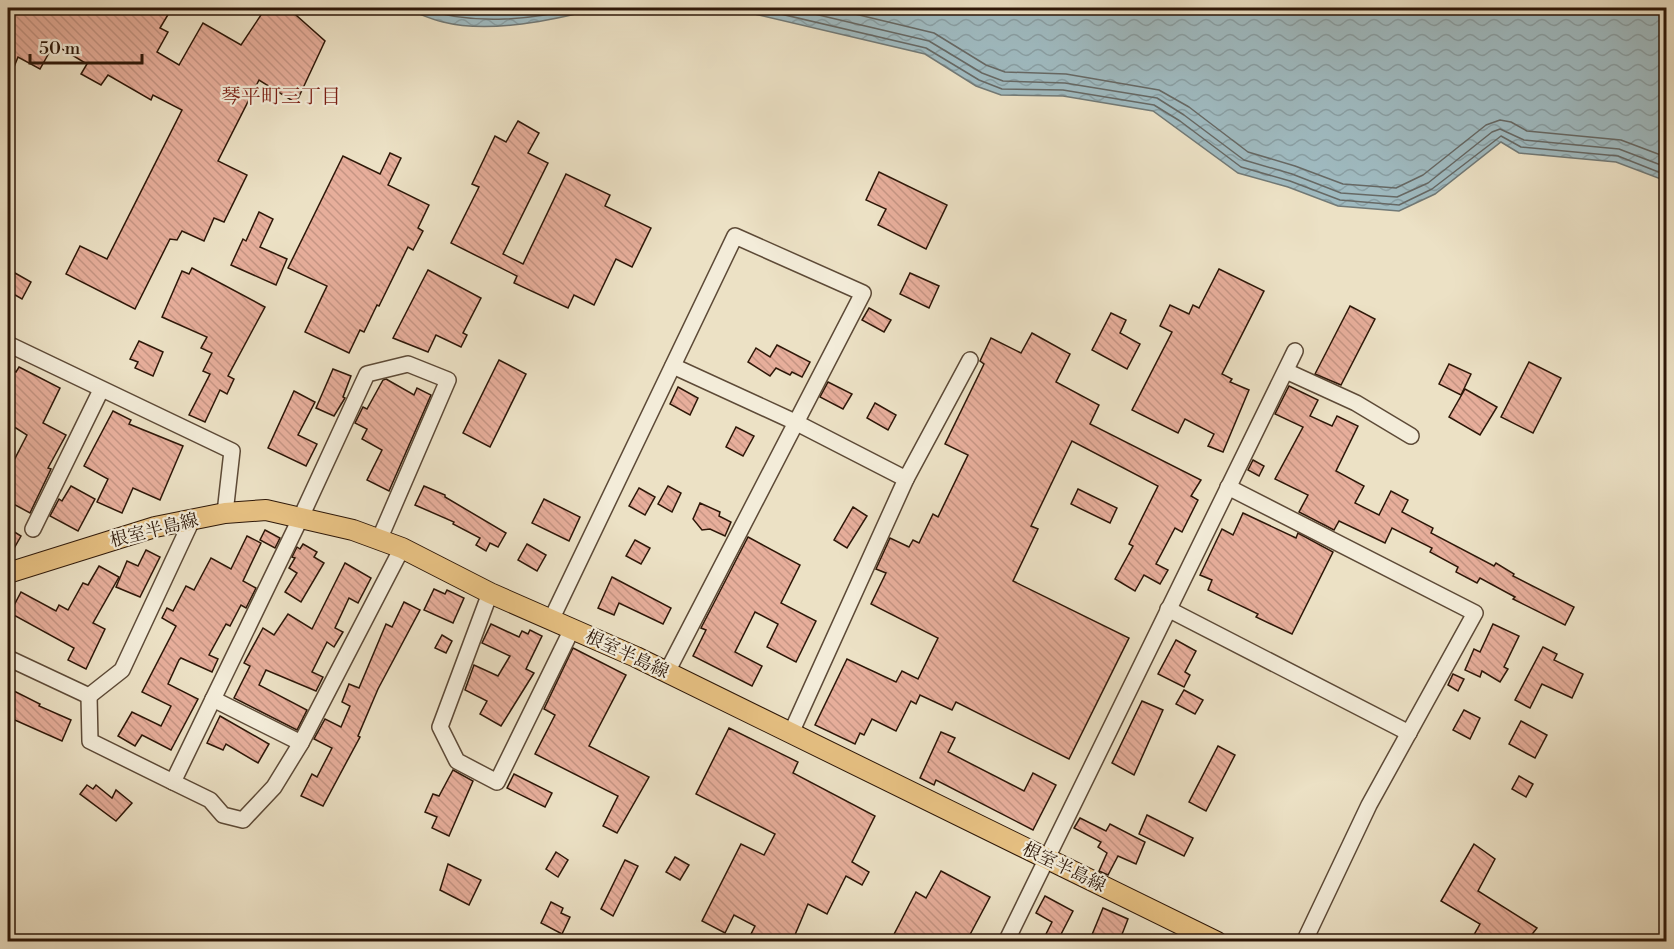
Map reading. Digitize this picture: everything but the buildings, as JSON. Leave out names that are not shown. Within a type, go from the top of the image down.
[{"type":"main road","name":"根室半島線","points":[[8,573],[155,527],[225,513],[266,510],[302,517],[379,540],[402,548],[490,593],[667,672],[1218,942]]},
{"type":"street","points":[[551,620],[735,236],[864,293],[667,672]]},
{"type":"street","points":[[8,345],[232,451],[225,513]]},
{"type":"street","points":[[1006,942],[1045,857],[1295,351]]},
{"type":"street","points":[[790,733],[906,479],[970,360]]},
{"type":"street","points":[[173,783],[302,517],[367,374],[408,364],[448,380],[379,540]]},
{"type":"street","points":[[673,366],[795,422],[906,479]]},
{"type":"street","points":[[1286,371],[1356,404],[1411,436]]},
{"type":"street","points":[[33,529],[101,390]]},
{"type":"street","points":[[1228,487],[1475,613],[1369,805],[1304,942]]},
{"type":"street","points":[[90,696],[122,670],[192,520]]},
{"type":"street","points":[[90,696],[90,741],[210,800],[223,815],[243,820],[274,787],[301,743],[402,548]]},
{"type":"street","points":[[490,593],[440,727],[457,761],[497,782],[572,629]]},
{"type":"street","points":[[1168,609],[1409,733]]},
{"type":"street","points":[[8,658],[90,696]]},
{"type":"street","points":[[213,699],[301,743]]},
{"type":"water","points":[[403,8],[600,8],[543,21],[481,27],[443,22]]},
{"type":"water","points":[[729,8],[1666,8],[1666,181],[1616,162],[1519,153],[1501,142],[1435,194],[1399,211],[1338,206],[1288,187],[1238,173],[1153,111],[1063,96],[1001,95],[976,86],[925,54]]},
{"type":"district","name":"琴平町三丁目","points":[[281,96]]}]
